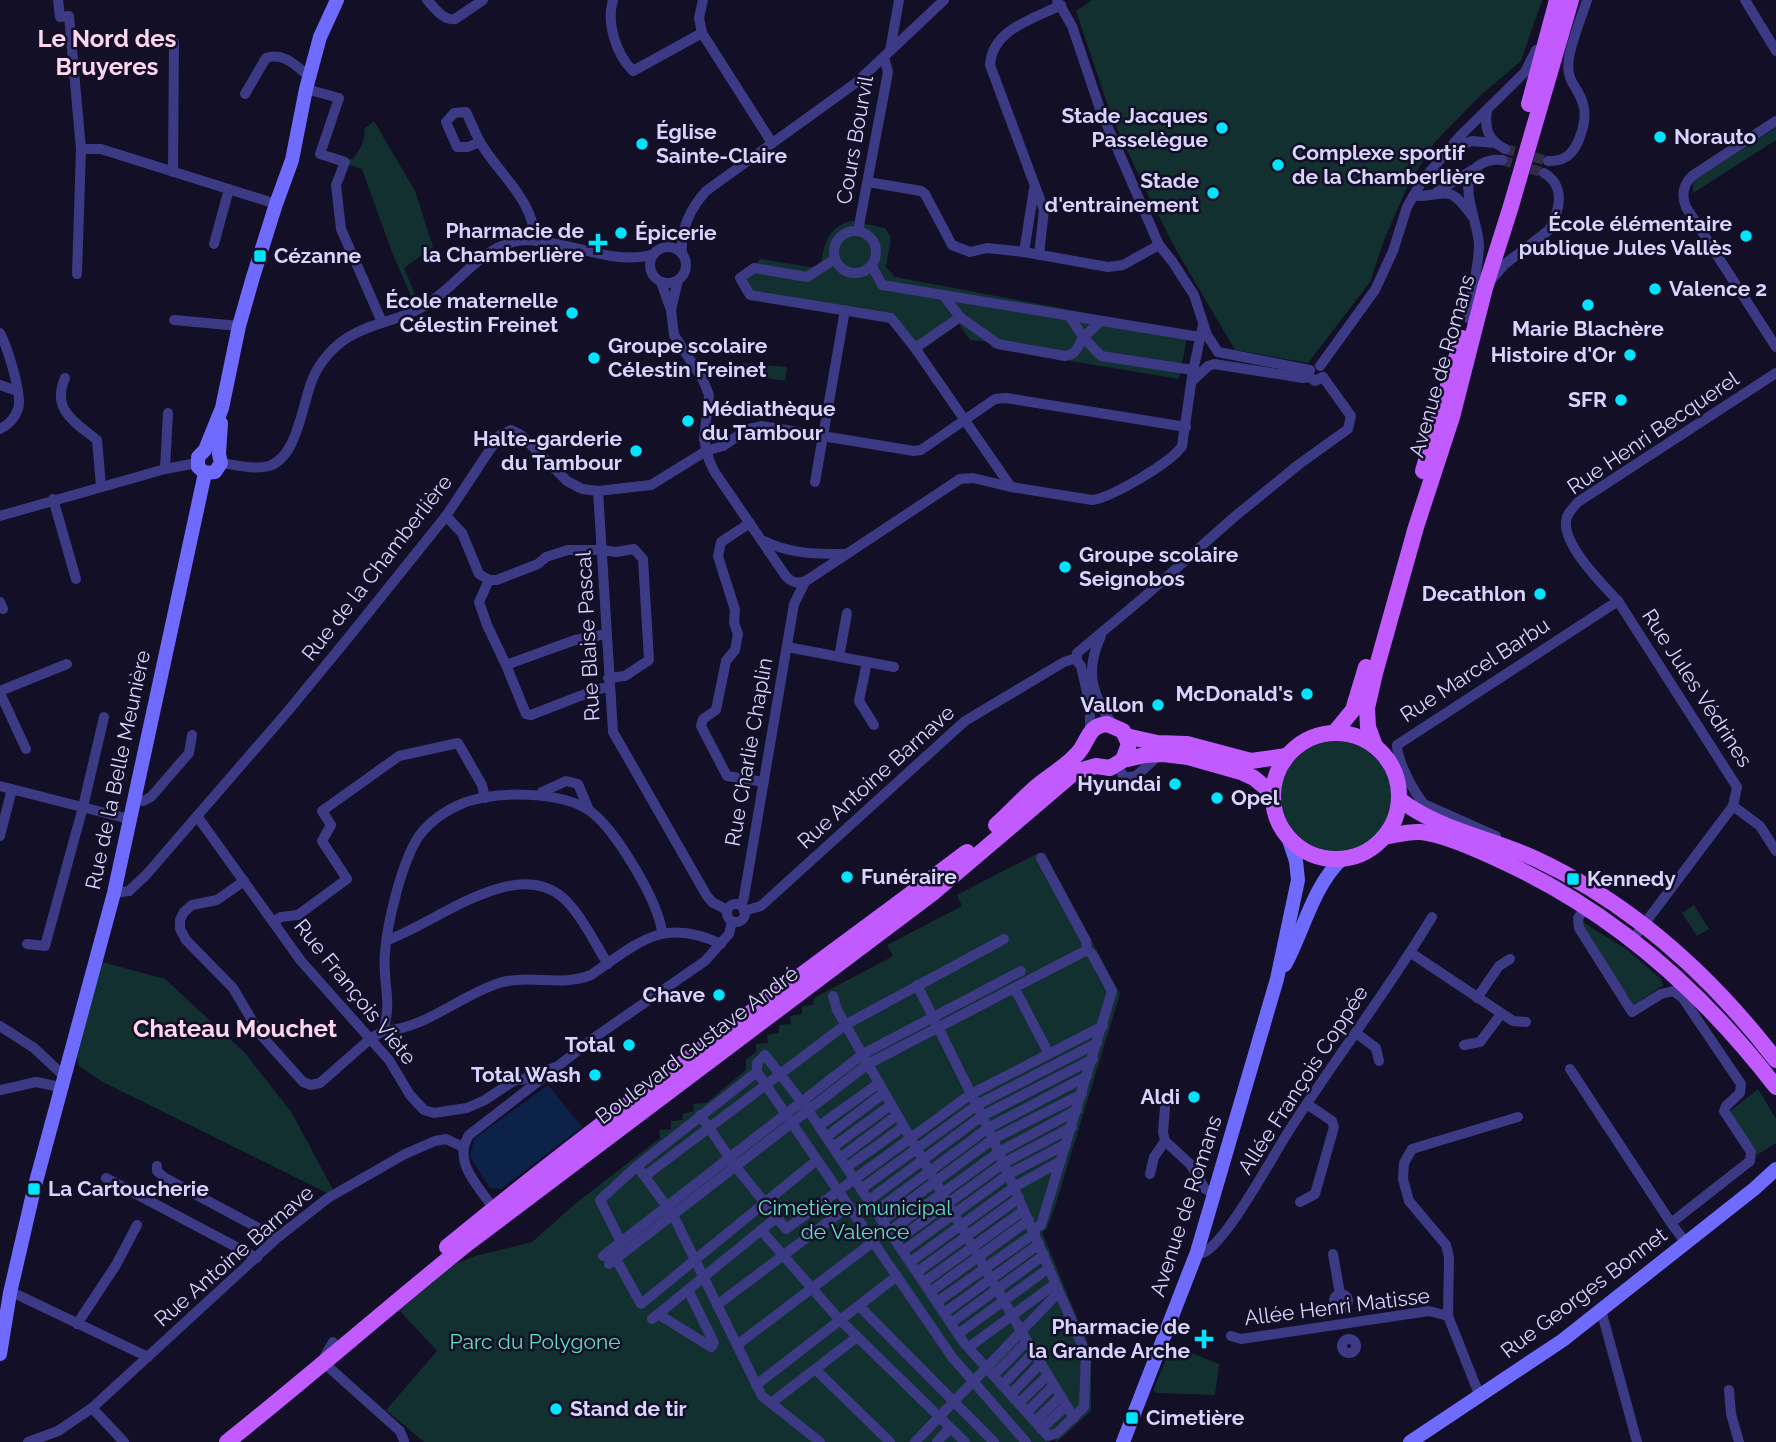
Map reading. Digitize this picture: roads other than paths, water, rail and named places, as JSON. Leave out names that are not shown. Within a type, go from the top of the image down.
[{"type":"main road","name":"Avenue de Romans","points":[[1334,733],[1348,718],[1357,699],[1468,318],[1555,0]]},
{"type":"main road","name":"Avenue de Romans","points":[[1374,746],[1368,727],[1368,700],[1416,527],[1452,417],[1485,288],[1570,0]]},
{"type":"main road","name":"Boulevard Gustave André","points":[[227,1442],[324,1363],[388,1301],[494,1210],[755,1007],[967,851],[1037,786],[1070,762],[1100,725],[1113,725]]},
{"type":"main road","points":[[1113,725],[1126,736],[1157,743],[1187,744],[1251,761],[1286,757]]},
{"type":"main road","points":[[1334,733],[1359,737],[1374,746],[1394,769],[1398,784],[1399,799],[1395,819],[1384,837],[1365,852],[1342,859],[1318,857],[1296,846],[1278,821],[1273,794],[1274,781],[1286,757],[1312,737],[1334,733]]},
{"type":"main road","points":[[1120,763],[1129,744],[1126,736]]},
{"type":"main road","points":[[1087,739],[1087,758],[1096,766]]},
{"type":"main road","name":"Boulevard Gustave André","points":[[214,1442],[333,1342],[934,892],[1069,776],[1096,766],[1103,768],[1145,755],[1160,754],[1188,757],[1241,772],[1254,778],[1273,794]]},
{"type":"main road","points":[[1399,799],[1420,815],[1449,828],[1535,859],[1573,879],[1644,925],[1710,984],[1776,1060]]},
{"type":"main road","points":[[1384,837],[1449,828],[1485,854],[1527,873],[1587,906],[1633,939],[1694,1001],[1728,1027],[1776,1087]]},
{"type":"street","points":[[58,0],[60,17],[69,16],[81,149],[77,274]]},
{"type":"street","name":"Rue de la Belle Meunière","points":[[0,1354],[10,1293],[62,1081],[114,893],[239,326],[292,160],[320,37],[337,0]]},
{"type":"street","points":[[427,0],[450,20],[483,0]]},
{"type":"street","points":[[613,0],[610,25],[627,64],[633,71],[702,33]]},
{"type":"street","points":[[703,0],[699,18],[702,33],[772,142]]},
{"type":"street","name":"Cours Bourvil","points":[[858,231],[888,72],[887,54],[899,0]]},
{"type":"street","points":[[0,516],[165,468],[209,461],[262,467],[278,462],[289,449],[313,378],[324,359],[343,340],[356,332],[425,306],[469,267],[507,244],[517,241],[535,240],[631,258],[654,254],[682,232],[694,207],[706,191],[848,89],[944,0]]},
{"type":"street","points":[[1194,370],[1201,365],[1211,365],[1303,378],[1313,371],[1376,290],[1413,196],[1434,165],[1530,66],[1555,0]]},
{"type":"street","points":[[1548,161],[1565,158],[1571,153],[1576,146],[1584,113],[1581,99],[1570,80],[1569,58],[1587,0]]},
{"type":"street","points":[[1745,0],[1776,51]]},
{"type":"street","points":[[1039,255],[1045,215],[990,65],[990,54],[1003,35],[1059,3],[1072,26],[1100,109],[1159,245],[1194,295],[1217,358],[1211,365],[1194,370],[1101,356],[1069,316]]},
{"type":"street","points":[[173,172],[174,42]]},
{"type":"street","points":[[245,94],[266,58],[274,55],[285,58],[308,83],[340,98],[320,154],[345,162],[336,185],[341,229],[382,322]]},
{"type":"street","points":[[1488,110],[1486,129],[1495,144]]},
{"type":"street","points":[[1776,121],[1692,176],[1687,181],[1683,195],[1683,201],[1693,219],[1776,347]]},
{"type":"street","points":[[1448,150],[1472,141],[1495,144],[1505,149]]},
{"type":"street","points":[[480,142],[524,200],[534,228],[535,240]]},
{"type":"street","points":[[81,149],[102,149],[276,204]]},
{"type":"street","points":[[1437,192],[1488,161],[1502,160]]},
{"type":"street","points":[[1468,318],[1479,248],[1467,184],[1474,169]]},
{"type":"street","points":[[1485,288],[1505,264],[1549,230],[1554,223],[1560,195],[1555,183],[1544,173]]},
{"type":"street","points":[[868,182],[921,191],[952,245],[960,250],[970,252],[987,248],[1024,252],[1108,267],[1123,265],[1159,245]]},
{"type":"street","points":[[1024,252],[1035,188]]},
{"type":"street","points":[[214,244],[229,189]]},
{"type":"street","points":[[1413,196],[1437,192],[1455,196],[1476,223]]},
{"type":"street","points":[[858,231],[870,237],[876,247],[872,266],[861,273],[854,274],[842,269],[835,259],[834,252],[844,233],[858,231]]},
{"type":"street","points":[[671,310],[678,280],[686,268],[682,254],[682,232]]},
{"type":"street","points":[[666,247],[682,254]]},
{"type":"street","points":[[650,270],[654,254]]},
{"type":"street","points":[[631,258],[650,270],[660,282],[671,310],[674,335],[709,395],[705,428],[706,451]]},
{"type":"street","points":[[835,259],[807,277],[754,268],[740,278],[750,295],[891,317],[1011,487]]},
{"type":"street","points":[[872,266],[882,285],[1101,321],[1313,371]]},
{"type":"street","points":[[660,282],[672,283],[678,280]]},
{"type":"street","points":[[943,295],[960,317],[998,344],[1065,356],[1077,352],[1084,338],[1101,321]]},
{"type":"street","points":[[815,482],[845,310]]},
{"type":"street","points":[[915,348],[960,317]]},
{"type":"street","points":[[174,320],[239,326]]},
{"type":"street","points":[[794,551],[783,561],[785,574],[792,582],[809,579],[960,479],[973,478],[1082,500],[1100,499],[1122,489],[1179,451],[1186,426],[1203,325]]},
{"type":"street","points":[[0,333],[13,368],[20,406],[13,419],[0,429]]},
{"type":"street","points":[[1089,650],[1103,633],[1233,518],[1298,465],[1348,429],[1351,416],[1323,377],[1315,381],[1313,371]]},
{"type":"street","name":"Rue Henri Becquerel","points":[[1618,601],[1593,574],[1571,541],[1566,527],[1568,513],[1578,502],[1776,373]]},
{"type":"street","points":[[65,378],[60,390],[64,413],[97,440],[101,486]]},
{"type":"street","points":[[0,385],[17,391]]},
{"type":"street","name":"Rue de la Chamberlière","points":[[114,893],[129,891],[296,702],[446,516],[499,436],[511,430],[521,435],[567,481],[582,489],[598,491],[651,485],[706,451],[723,446],[748,429],[761,426],[914,452],[921,450],[995,399],[1006,398],[1186,426]]},
{"type":"street","points":[[165,468],[167,413]]},
{"type":"street","name":"Rue Charlie Chaplin","points":[[706,451],[714,471],[785,574],[794,604]]},
{"type":"street","name":"Rue Blaise Pascal","points":[[598,491],[613,732],[707,896],[727,910]]},
{"type":"street","points":[[53,499],[76,579]]},
{"type":"street","points":[[446,516],[462,533],[479,574],[489,580],[497,580],[538,564],[546,557],[568,550],[616,552],[634,549],[643,559],[649,660],[598,689],[531,715],[526,714],[478,602],[489,580]]},
{"type":"street","points":[[750,523],[721,542],[718,556],[735,610],[734,623],[738,634],[735,650],[726,661],[716,710],[703,719],[701,726],[727,776],[764,782]]},
{"type":"street","points":[[764,541],[809,554],[815,561],[809,579]]},
{"type":"street","points":[[809,554],[844,554]]},
{"type":"street","name":"Rue Charlie Chaplin","points":[[743,909],[794,604],[809,579]]},
{"type":"street","name":"Rue Marcel Barbu","points":[[1449,828],[1432,809],[1420,801],[1398,753],[1397,745],[1618,601]]},
{"type":"street","name":"Rue Jules Védrines","points":[[1618,601],[1735,782],[1734,802]]},
{"type":"street","points":[[839,657],[846,613]]},
{"type":"street","points":[[506,665],[575,640],[606,634]]},
{"type":"street","points":[[787,647],[894,667]]},
{"type":"street","points":[[1089,650],[1079,650],[1095,694],[1113,725]]},
{"type":"street","points":[[1083,663],[1094,659],[1089,650]]},
{"type":"street","points":[[867,662],[859,701],[874,725]]},
{"type":"street","name":"Rue Antoine Barnave","points":[[743,909],[761,906],[965,721],[1064,662],[1083,663]]},
{"type":"street","points":[[1083,663],[1090,706],[1087,739]]},
{"type":"street","points":[[26,749],[0,692],[67,664]]},
{"type":"street","points":[[27,944],[45,946],[83,807],[104,716]]},
{"type":"street","points":[[134,799],[143,801],[151,797],[190,753],[192,735]]},
{"type":"street","points":[[273,922],[281,917],[298,915],[347,879],[322,841],[331,825],[322,811],[399,757],[458,743],[482,786],[485,799]]},
{"type":"street","points":[[541,795],[542,792],[566,781],[578,784],[589,810],[619,843],[629,859],[660,919],[662,932]]},
{"type":"street","points":[[0,786],[130,819]]},
{"type":"street","points":[[0,836],[12,789]]},
{"type":"street","points":[[383,1031],[389,1013],[384,954],[393,910],[406,863],[418,838],[432,821],[457,806],[485,799],[541,795],[589,810]]},
{"type":"street","points":[[1633,939],[1734,802],[1760,826],[1776,851]]},
{"type":"street","name":"Rue François Viète","points":[[197,816],[301,961],[394,1067],[417,1105],[424,1110],[434,1113],[467,1108],[485,1100],[515,1080],[556,1068]]},
{"type":"street","name":"Avenue de Romans","points":[[1123,1442],[1197,1252],[1278,979],[1298,880],[1296,861],[1288,837]]},
{"type":"street","points":[[944,1313],[991,1279],[1041,1225],[1112,991],[1092,954],[1087,950],[1086,941],[1041,858]]},
{"type":"street","name":"Avenue de Romans","points":[[1278,979],[1299,939],[1325,877],[1342,859]]},
{"type":"street","points":[[244,881],[217,900],[192,905],[180,920],[180,929],[186,940],[233,988],[260,1034],[303,1082],[311,1085],[320,1083],[370,1039],[383,1031],[401,1030],[495,984],[518,978],[580,979],[645,939],[662,932],[699,933],[721,944]]},
{"type":"street","points":[[387,940],[403,935],[484,892],[523,886],[537,887],[552,891],[571,906],[608,964]]},
{"type":"street","points":[[732,905],[743,909],[743,918],[739,921],[732,921],[727,917],[727,910],[732,905]]},
{"type":"street","points":[[1587,906],[1578,918],[1579,928],[1632,1012],[1677,985]]},
{"type":"street","name":"Allée François Coppée","points":[[1197,1252],[1203,1253],[1213,1246],[1251,1193],[1307,1104],[1411,953],[1432,917]]},
{"type":"street","points":[[468,1243],[498,1216],[463,1159],[463,1147],[469,1135],[598,1035],[705,961],[729,934],[732,921]]},
{"type":"street","points":[[645,1176],[845,1025],[1004,939]]},
{"type":"street","points":[[733,1162],[785,1114],[805,1106],[868,1064],[1087,950]]},
{"type":"street","points":[[1411,953],[1501,1014],[1513,1021],[1526,1022]]},
{"type":"street","points":[[1477,998],[1499,966],[1510,960]]},
{"type":"street","points":[[609,1260],[733,1162],[792,1123],[805,1106],[863,1054],[1021,971]]},
{"type":"street","points":[[917,985],[999,1152],[1086,1354],[1084,1407],[1057,1433],[1041,1428],[958,1334],[819,1126],[765,1055],[757,1063],[757,1072],[952,1357],[1026,1442]]},
{"type":"street","points":[[1015,989],[1049,1054]]},
{"type":"street","points":[[833,996],[845,1025],[878,1083],[1074,1418]]},
{"type":"street","points":[[1671,1223],[1750,1161],[1751,1152],[1724,1111],[1740,1093],[1741,1084],[1694,1001]]},
{"type":"street","points":[[1464,1045],[1480,1042],[1501,1014]]},
{"type":"street","points":[[0,1026],[34,1048],[62,1081]]},
{"type":"street","points":[[700,1115],[786,1229],[971,1094],[1103,1026]]},
{"type":"street","points":[[1356,1033],[1376,1048],[1379,1061]]},
{"type":"street","points":[[861,1189],[977,1105],[1097,1043]]},
{"type":"street","points":[[869,1200],[982,1116],[1093,1059]]},
{"type":"street","points":[[1570,1069],[1686,1243]]},
{"type":"street","points":[[621,1242],[600,1200],[637,1166],[757,1072]]},
{"type":"street","points":[[876,1211],[988,1128],[1087,1076]]},
{"type":"street","points":[[0,1090],[36,1082],[62,1081]]},
{"type":"street","points":[[819,1126],[878,1083]]},
{"type":"street","points":[[826,1137],[884,1093]]},
{"type":"street","points":[[883,1221],[993,1139],[1082,1094]]},
{"type":"street","points":[[1300,1202],[1315,1194],[1334,1127],[1332,1121],[1307,1104]]},
{"type":"street","points":[[833,1147],[891,1105]]},
{"type":"street","points":[[1166,1108],[1163,1132],[1165,1142],[1190,1164],[1205,1189],[1214,1193]]},
{"type":"street","points":[[890,1231],[999,1152],[1077,1110]]},
{"type":"street","points":[[840,1158],[897,1115]]},
{"type":"street","points":[[1479,1394],[1448,1316],[1449,1257],[1446,1245],[1409,1201],[1403,1179],[1404,1163],[1412,1149],[1518,1117]]},
{"type":"street","points":[[847,1167],[903,1126]]},
{"type":"street","points":[[896,1241],[1003,1163],[1072,1127]]},
{"type":"street","name":"Rue Antoine Barnave","points":[[28,1442],[58,1431],[92,1408],[277,1238],[328,1198],[405,1154],[435,1141],[446,1139],[463,1147]]},
{"type":"street","points":[[1150,1174],[1154,1157],[1165,1142]]},
{"type":"street","points":[[903,1251],[1009,1174],[1066,1144]]},
{"type":"street","points":[[609,1260],[640,1304],[817,1160]]},
{"type":"street","points":[[910,1262],[1014,1187],[1061,1161]]},
{"type":"street","points":[[157,1166],[157,1171],[165,1178],[277,1238]]},
{"type":"street","points":[[637,1166],[670,1211],[762,1396],[820,1442]]},
{"type":"street","name":"Rue Georges Bonnet","points":[[1410,1442],[1543,1354],[1776,1169]]},
{"type":"street","points":[[106,1178],[257,1258]]},
{"type":"street","points":[[917,1272],[1019,1198]]},
{"type":"street","points":[[717,1305],[849,1206]]},
{"type":"street","points":[[923,1282],[1024,1210]]},
{"type":"street","points":[[609,1260],[621,1242],[670,1211]]},
{"type":"street","points":[[688,1290],[714,1343],[711,1347],[655,1316],[776,1218]]},
{"type":"street","points":[[77,1324],[116,1265],[137,1225]]},
{"type":"street","points":[[761,1230],[857,1337],[962,1441]]},
{"type":"street","points":[[930,1292],[978,1257],[1034,1232]]},
{"type":"street","points":[[937,1302],[1034,1232]]},
{"type":"street","points":[[737,1345],[873,1241]]},
{"type":"street","points":[[1333,1254],[1340,1294],[1335,1297],[1334,1302],[1337,1307],[1342,1308],[1348,1339]]},
{"type":"street","points":[[951,1323],[1044,1255]]},
{"type":"street","points":[[958,1334],[1049,1268]]},
{"type":"street","points":[[757,1385],[897,1276]]},
{"type":"street","points":[[969,1347],[1012,1315],[1057,1288]]},
{"type":"street","points":[[915,1442],[974,1381],[991,1371],[1024,1336],[1057,1288]]},
{"type":"street","points":[[10,1293],[148,1357]]},
{"type":"street","points":[[859,1306],[994,1442]]},
{"type":"street","points":[[1601,1310],[1637,1442]]},
{"type":"street","name":"Allée Henri Matisse","points":[[1231,1336],[1241,1339],[1429,1311],[1448,1316]]},
{"type":"street","points":[[771,1403],[857,1337]]},
{"type":"street","points":[[333,1342],[327,1350],[324,1363],[400,1431],[406,1442]]},
{"type":"street","points":[[1003,1384],[1034,1352]]},
{"type":"street","points":[[1011,1394],[1041,1363]]},
{"type":"street","points":[[816,1370],[890,1442]]},
{"type":"street","points":[[1019,1403],[1048,1374]]},
{"type":"street","points":[[1027,1412],[1054,1385]]},
{"type":"street","points":[[1729,1390],[1731,1414],[1739,1442]]},
{"type":"street","points":[[1041,1428],[1060,1396]]},
{"type":"street","points":[[1041,1428],[1066,1406]]},
{"type":"street","points":[[92,1408],[124,1442]]},
{"type":"street","points":[[937,1442],[950,1428]]},
{"type":"water","points":[[548,1085],[582,1127],[501,1189],[490,1188],[470,1157],[474,1139]]},
{"type":"tunnel","points":[[1505,149],[1548,161]]},
{"type":"tunnel","points":[[1502,160],[1544,173]]},
{"type":"place","name":"Stade Jacques Passelègue","points":[[1222,128]]},
{"type":"place","name":"Norauto","points":[[1660,137]]},
{"type":"place","name":"Église Sainte-Claire","points":[[642,144]]},
{"type":"place","name":"Complexe sportif de la Chamberlière","points":[[1278,165]]},
{"type":"place","name":"Stade d'entrainement","points":[[1213,193]]},
{"type":"place","name":"Épicerie","points":[[621,233]]},
{"type":"place","name":"École élémentaire publique Jules Vallès","points":[[1746,236]]},
{"type":"place","name":"Pharmacie de la Chamberlière","points":[[598,243]]},
{"type":"place","name":"Cézanne","points":[[260,256]]},
{"type":"place","name":"Valence 2","points":[[1655,289]]},
{"type":"place","name":"Marie Blachère","points":[[1588,305]]},
{"type":"place","name":"École maternelle Célestin Freinet","points":[[572,313]]},
{"type":"place","name":"Histoire d'Or","points":[[1630,355]]},
{"type":"place","name":"Groupe scolaire Célestin Freinet","points":[[594,358]]},
{"type":"place","name":"SFR","points":[[1621,400]]},
{"type":"place","name":"Médiathèque du Tambour","points":[[688,421]]},
{"type":"place","name":"Halte-garderie du Tambour","points":[[636,451]]},
{"type":"place","name":"Groupe scolaire Seignobos","points":[[1065,567]]},
{"type":"place","name":"Decathlon","points":[[1540,594]]},
{"type":"place","name":"McDonald's","points":[[1307,694]]},
{"type":"place","name":"Vallon","points":[[1158,705]]},
{"type":"place","name":"Hyundai","points":[[1175,784]]},
{"type":"place","name":"Opel","points":[[1217,798]]},
{"type":"place","name":"Funéraire","points":[[847,877]]},
{"type":"place","name":"Kennedy","points":[[1573,879]]},
{"type":"place","name":"Chave","points":[[719,995]]},
{"type":"place","name":"Total","points":[[629,1045]]},
{"type":"place","name":"Total Wash","points":[[595,1075]]},
{"type":"place","name":"Aldi","points":[[1194,1097]]},
{"type":"place","name":"La Cartoucherie","points":[[34,1189]]},
{"type":"place","name":"Pharmacie de la Grande Arche","points":[[1204,1339]]},
{"type":"place","name":"Stand de tir","points":[[556,1409]]},
{"type":"place","name":"Cimetière","points":[[1132,1418]]},
{"type":"district","name":"Le Nord des Bruyeres","points":[[107,53]]},
{"type":"district","name":"Chateau Mouchet","points":[[235,1029]]},
{"type":"park label","name":"Cimetière municipal de Valence","points":[[855,1220]]},
{"type":"park label","name":"Parc du Polygone","points":[[535,1342]]}]
